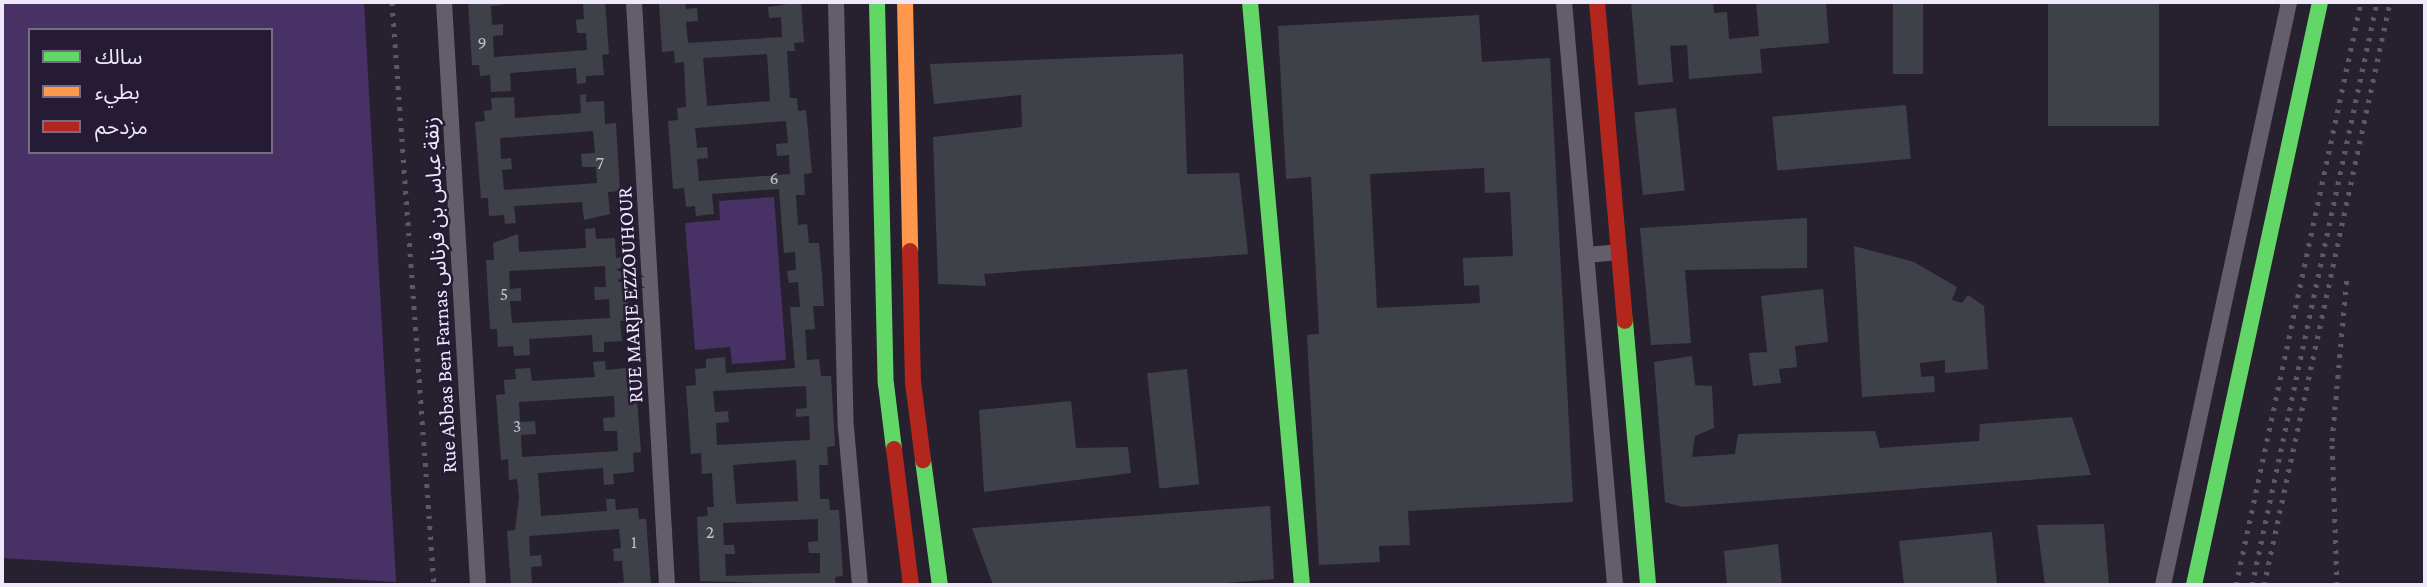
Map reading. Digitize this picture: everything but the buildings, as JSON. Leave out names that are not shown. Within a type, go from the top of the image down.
[{"type":"street","name":"Rue Abbas Ben Farnas زنقة عباس بن فرناس","points":[[444,2],[478,585]]},
{"type":"street","name":"RUE MARJE EZZOUHOUR","points":[[634,2],[667,585]]},
{"type":"street","points":[[836,2],[846,428],[860,585]]},
{"type":"street","points":[[877,2],[886,384],[911,585]]},
{"type":"street","points":[[905,2],[914,382],[940,585]]},
{"type":"street","points":[[1250,2],[1302,585]]},
{"type":"street","points":[[1564,2],[1615,585]]},
{"type":"street","points":[[1597,2],[1648,585]]},
{"type":"street","points":[[2163,585],[2289,2]]},
{"type":"street","points":[[2194,585],[2320,2]]},
{"type":"street","points":[[1586,255],[1619,252]]},
{"type":"shaded area","points":[[2,2],[364,2],[396,582],[2,558]]},
{"type":"shaded area","points":[[774,197],[786,360],[732,364],[730,347],[695,350],[685,223],[720,220],[719,201]]},
{"type":"railway","points":[[392,2],[434,585]]},
{"type":"railway","points":[[2236,585],[2361,2]]},
{"type":"railway","points":[[2252,585],[2377,2]]},
{"type":"railway","points":[[2264,585],[2390,2]]},
{"type":"railway","points":[[2337,585],[2332,441],[2347,275]]},
{"type":"traffic: fast","points":[[877,2],[886,384],[894,449]]},
{"type":"traffic: fast","points":[[1250,2],[1302,585]]},
{"type":"traffic: fast","points":[[2194,585],[2320,2]]},
{"type":"traffic: fast","points":[[1625,321],[1648,585]]},
{"type":"traffic: fast","points":[[923,460],[940,585]]},
{"type":"traffic: slow","points":[[905,2],[910,251]]},
{"type":"traffic: jam","points":[[1597,2],[1625,321]]},
{"type":"traffic: jam","points":[[910,251],[913,382],[923,460]]},
{"type":"traffic: jam","points":[[894,449],[911,585]]}]
